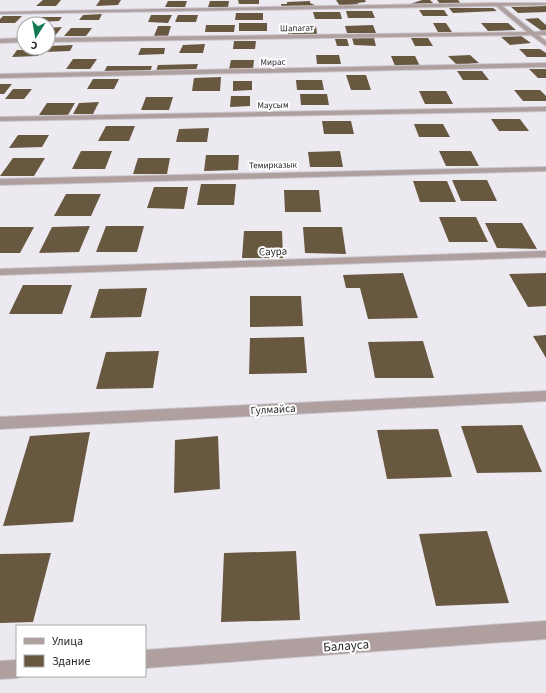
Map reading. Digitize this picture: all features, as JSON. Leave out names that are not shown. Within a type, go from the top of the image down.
[{"type":"street","points":[[490,0],[546,44]]},
{"type":"street","points":[[0,13],[546,4]]},
{"type":"street","name":"Шапагат","points":[[56,40],[546,33]]},
{"type":"street","points":[[0,41],[16,40]]},
{"type":"street","name":"Мирас","points":[[0,76],[546,65]]},
{"type":"street","name":"Маусым","points":[[0,119],[546,109]]},
{"type":"street","name":"Темирказык","points":[[0,182],[546,169]]},
{"type":"street","name":"Саура","points":[[0,272],[546,254]]},
{"type":"street","name":"Гулмайса","points":[[0,423],[546,396]]},
{"type":"street","name":"Балауса","points":[[146,660],[546,630]]},
{"type":"street","points":[[0,670],[16,669]]},
{"type":"building","points":[[43,0],[61,0],[56,6],[36,6]]},
{"type":"building","points":[[100,0],[121,0],[118,5],[96,6]]},
{"type":"building","points":[[238,0],[259,0],[259,4],[239,4]]},
{"type":"building","points":[[336,0],[365,0],[366,2],[340,6]]},
{"type":"building","points":[[422,0],[430,0],[434,4],[410,4]]},
{"type":"building","points":[[437,0],[458,0],[462,5],[441,5]]},
{"type":"building","points":[[168,1],[187,1],[185,7],[165,7]]},
{"type":"building","points":[[210,1],[229,1],[228,7],[208,7]]},
{"type":"building","points":[[310,1],[310,3],[315,5],[312,7],[282,8],[281,4],[287,4],[287,2]]},
{"type":"building","points":[[546,6],[546,12],[518,13],[511,7]]},
{"type":"building","points":[[449,8],[493,8],[497,11],[453,13]]},
{"type":"building","points":[[419,10],[444,10],[448,16],[423,16]]},
{"type":"building","points":[[346,11],[372,11],[375,18],[348,18]]},
{"type":"building","points":[[313,12],[340,12],[342,19],[315,19]]},
{"type":"building","points":[[236,13],[263,13],[263,20],[235,20]]},
{"type":"building","points":[[102,14],[99,20],[79,20],[83,15]]},
{"type":"building","points":[[151,15],[172,15],[168,23],[148,22]]},
{"type":"building","points":[[178,15],[198,15],[196,22],[175,22]]},
{"type":"building","points":[[3,16],[16,16],[16,22],[0,23],[0,19]]},
{"type":"building","points":[[56,17],[62,17],[59,21],[56,21]]},
{"type":"building","points":[[538,18],[546,25],[546,31],[542,31],[525,19]]},
{"type":"building","points":[[239,23],[267,23],[267,31],[239,31]]},
{"type":"building","points":[[433,23],[446,23],[452,32],[438,32]]},
{"type":"building","points":[[481,23],[508,23],[516,30],[488,31]]},
{"type":"building","points":[[206,25],[235,25],[234,32],[205,32]]},
{"type":"building","points":[[373,25],[376,33],[347,33],[345,26]]},
{"type":"building","points":[[158,26],[171,26],[168,36],[154,36]]},
{"type":"building","points":[[288,26],[316,26],[317,34],[288,34]]},
{"type":"building","points":[[56,27],[62,27],[56,34]]},
{"type":"building","points":[[71,28],[92,28],[86,36],[64,36]]},
{"type":"building","points":[[521,36],[531,43],[510,45],[501,37]]},
{"type":"building","points":[[352,38],[374,38],[376,46],[354,45]]},
{"type":"building","points":[[411,38],[428,38],[433,46],[415,46]]},
{"type":"building","points":[[335,39],[347,39],[349,46],[337,46]]},
{"type":"building","points":[[234,41],[256,41],[255,49],[233,49]]},
{"type":"building","points":[[205,44],[203,53],[179,53],[183,45]]},
{"type":"building","points":[[73,45],[70,51],[56,52],[56,46]]},
{"type":"building","points":[[141,48],[165,48],[164,54],[138,55]]},
{"type":"building","points":[[519,49],[540,49],[546,53],[546,57],[527,57]]},
{"type":"building","points":[[16,51],[16,56],[38,56],[12,57]]},
{"type":"building","points":[[316,55],[339,55],[341,64],[317,64]]},
{"type":"building","points":[[470,55],[479,63],[457,65],[448,56]]},
{"type":"building","points":[[391,56],[415,56],[420,66],[395,66]]},
{"type":"building","points":[[73,59],[97,59],[90,69],[66,69]]},
{"type":"building","points":[[231,60],[254,60],[253,69],[229,69]]},
{"type":"building","points":[[198,64],[196,70],[156,71],[158,65]]},
{"type":"building","points":[[107,66],[152,66],[150,72],[104,72]]},
{"type":"building","points":[[529,69],[546,69],[546,78],[538,78]]},
{"type":"building","points":[[457,71],[482,71],[489,80],[463,80]]},
{"type":"building","points":[[346,75],[366,75],[371,90],[351,90]]},
{"type":"building","points":[[221,77],[220,91],[192,91],[194,78]]},
{"type":"building","points":[[93,79],[119,79],[114,89],[87,89]]},
{"type":"building","points":[[296,80],[322,80],[324,90],[297,90]]},
{"type":"building","points":[[233,81],[252,81],[252,90],[233,91]]},
{"type":"building","points":[[0,84],[12,84],[4,94],[0,94]]},
{"type":"building","points":[[13,89],[32,89],[24,99],[5,99]]},
{"type":"building","points":[[514,90],[540,90],[546,96],[546,101],[523,101]]},
{"type":"building","points":[[419,91],[446,91],[453,104],[425,104]]},
{"type":"building","points":[[300,94],[327,94],[329,105],[301,105]]},
{"type":"building","points":[[231,96],[250,96],[250,106],[230,107]]},
{"type":"building","points":[[146,97],[173,97],[169,110],[141,110]]},
{"type":"building","points":[[99,102],[93,114],[73,114],[79,103]]},
{"type":"building","points":[[47,103],[75,103],[68,115],[39,115]]},
{"type":"building","points":[[491,119],[520,119],[529,131],[499,131]]},
{"type":"building","points":[[322,121],[351,121],[354,134],[324,134]]},
{"type":"building","points":[[414,124],[443,124],[450,137],[419,137]]},
{"type":"building","points":[[106,126],[135,126],[129,141],[98,141]]},
{"type":"building","points":[[209,128],[207,142],[176,142],[179,129]]},
{"type":"building","points":[[18,135],[49,135],[42,147],[9,148]]},
{"type":"building","points":[[81,151],[112,151],[105,169],[72,169]]},
{"type":"building","points":[[340,151],[343,167],[310,167],[308,152]]},
{"type":"building","points":[[439,151],[471,151],[479,166],[446,166]]},
{"type":"building","points":[[206,155],[239,155],[238,170],[204,171]]},
{"type":"building","points":[[13,158],[45,158],[34,176],[0,176]]},
{"type":"building","points":[[138,158],[170,158],[167,174],[133,174]]},
{"type":"building","points":[[452,180],[487,180],[497,201],[461,201]]},
{"type":"building","points":[[413,181],[447,181],[456,202],[420,202]]},
{"type":"building","points":[[201,184],[236,184],[234,205],[197,205]]},
{"type":"building","points":[[154,187],[188,187],[184,209],[147,208]]},
{"type":"building","points":[[284,190],[319,190],[321,212],[285,212]]},
{"type":"building","points":[[66,194],[101,194],[91,216],[54,216]]},
{"type":"building","points":[[439,217],[476,217],[488,242],[449,242]]},
{"type":"building","points":[[485,223],[522,223],[537,249],[497,248]]},
{"type":"building","points":[[90,226],[79,252],[39,253],[52,227]]},
{"type":"building","points":[[106,226],[144,226],[137,252],[96,252]]},
{"type":"building","points":[[0,227],[34,227],[20,253],[0,253]]},
{"type":"building","points":[[303,227],[342,227],[346,254],[305,253]]},
{"type":"building","points":[[244,231],[282,231],[283,258],[242,258]]},
{"type":"building","points":[[403,273],[418,318],[368,319],[360,288],[346,288],[343,275]]},
{"type":"building","points":[[546,273],[546,306],[528,307],[509,274]]},
{"type":"building","points":[[23,285],[72,285],[62,314],[9,314]]},
{"type":"building","points":[[147,288],[141,317],[90,318],[99,289]]},
{"type":"building","points":[[250,296],[301,296],[303,326],[250,327]]},
{"type":"building","points":[[546,335],[546,358],[533,336]]},
{"type":"building","points":[[304,337],[307,373],[249,374],[250,338]]},
{"type":"building","points":[[423,341],[434,378],[375,378],[368,342]]},
{"type":"building","points":[[159,351],[153,388],[96,389],[106,352]]},
{"type":"building","points":[[522,425],[542,472],[477,473],[461,426]]},
{"type":"building","points":[[438,429],[452,477],[387,479],[377,430]]},
{"type":"building","points":[[90,432],[73,522],[3,526],[30,436]]},
{"type":"building","points":[[218,436],[220,489],[174,493],[175,440]]},
{"type":"building","points":[[487,531],[509,603],[436,606],[419,534]]},
{"type":"building","points":[[296,551],[300,620],[221,622],[224,553]]},
{"type":"building","points":[[51,553],[33,622],[0,623],[0,554]]}]
